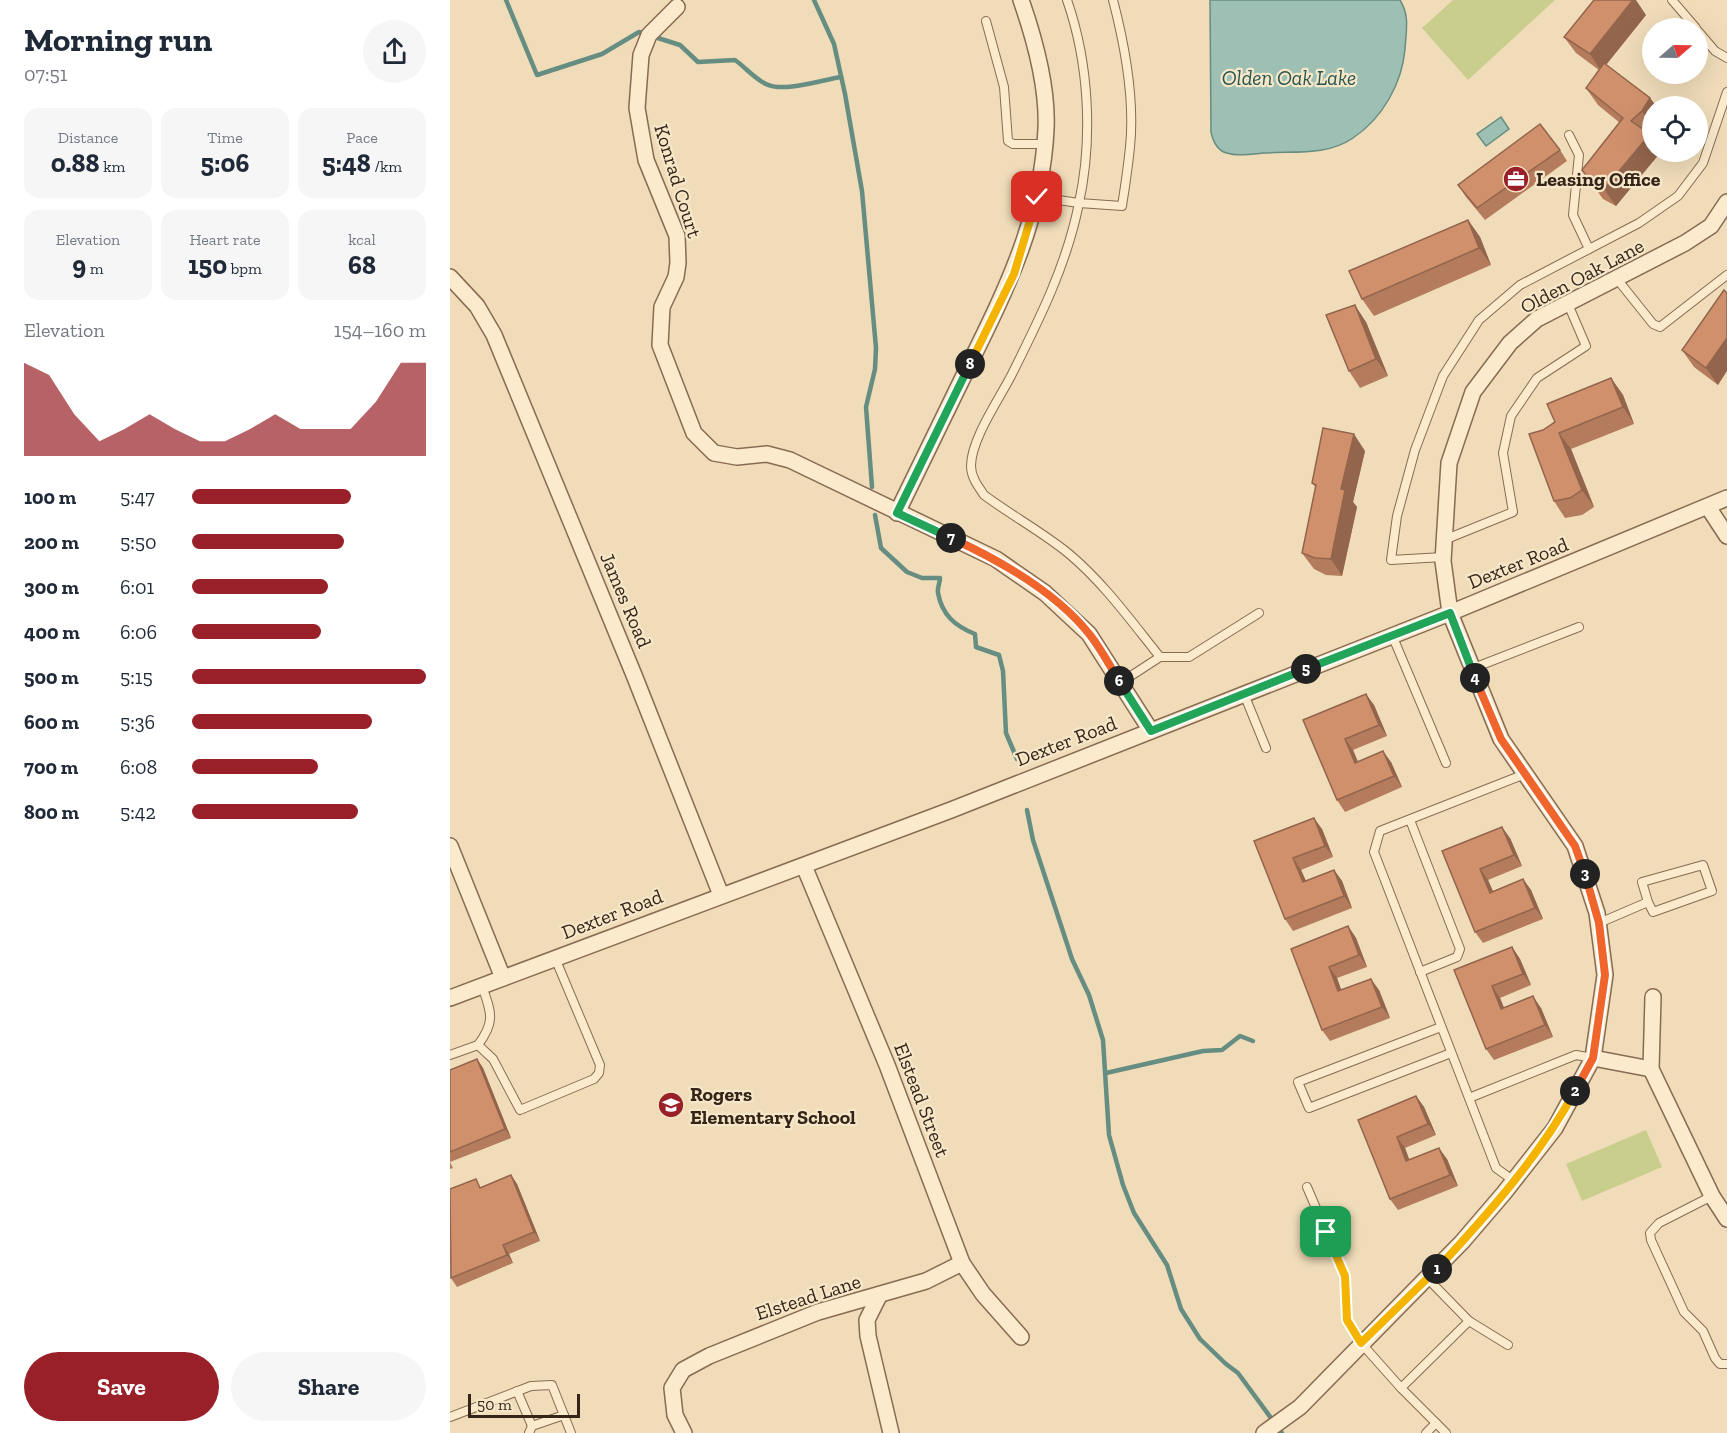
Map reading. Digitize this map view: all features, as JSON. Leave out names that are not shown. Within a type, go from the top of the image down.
[{"type":"street","points":[[897,513],[1014,274],[1037,197],[1046,127],[1042,81],[1034,40],[1021,0]]},
{"type":"street","name":"Konrad Court","points":[[676,7],[649,35],[641,55],[636,108],[646,160],[677,236],[676,277],[662,307],[660,345],[694,433],[714,453],[737,457],[767,454],[790,460],[996,559],[1045,593],[1089,634],[1151,731]]},
{"type":"street","name":"Olden Oak Lane","points":[[1593,1058],[1605,975],[1599,923],[1575,846],[1501,739],[1450,613],[1443,557],[1449,463],[1473,392],[1510,343],[1537,319],[1653,262],[1711,226],[1727,202]]},
{"type":"street","name":"James Road","points":[[450,277],[477,306],[516,387],[720,895]]},
{"type":"street","name":"Dexter Road","points":[[450,998],[720,895],[804,866],[1151,731],[1450,613],[1727,498]]},
{"type":"street","points":[[1708,507],[1727,536]]},
{"type":"street","points":[[450,846],[502,978]]},
{"type":"street","name":"Elstead Street","points":[[804,866],[887,1065],[962,1263],[983,1293],[1021,1337]]},
{"type":"street","points":[[1653,997],[1652,1069],[1712,1196],[1727,1220]]},
{"type":"street","points":[[1264,1433],[1300,1407],[1361,1343],[1428,1279],[1514,1180],[1555,1128],[1593,1058],[1652,1069]]},
{"type":"street","name":"Elstead Lane","points":[[684,1433],[675,1415],[672,1388],[683,1370],[709,1356],[818,1312],[926,1281],[962,1263]]},
{"type":"street","points":[[879,1296],[867,1320],[868,1336],[891,1433]]},
{"type":"lane","points":[[1067,0],[1078,40],[1086,98],[1084,172],[1072,238],[1058,277],[976,444],[971,466],[975,481],[984,495],[1068,553],[1091,574],[1111,594],[1160,657]]},
{"type":"lane","points":[[1037,197],[1122,206],[1131,145],[1130,108],[1121,32],[1113,0]]},
{"type":"lane","points":[[1672,0],[1687,18]]},
{"type":"lane","points":[[986,21],[1004,87],[1008,141],[1013,144],[1045,144]]},
{"type":"lane","points":[[1708,43],[1715,51],[1727,58]]},
{"type":"lane","points":[[1443,557],[1391,560],[1397,516],[1415,450],[1443,376],[1479,320],[1520,285],[1639,223],[1678,196],[1703,163],[1727,92]]},
{"type":"lane","points":[[1569,135],[1579,155],[1573,215],[1589,249]]},
{"type":"lane","points":[[1617,279],[1653,324],[1660,327],[1727,275]]},
{"type":"lane","points":[[1444,540],[1513,512],[1503,453],[1511,416],[1537,378],[1586,346],[1568,304]]},
{"type":"lane","points":[[1120,683],[1160,657],[1189,657],[1259,613]]},
{"type":"lane","points":[[1471,669],[1580,627]]},
{"type":"lane","points":[[1392,635],[1446,764]]},
{"type":"lane","points":[[1244,694],[1266,748]]},
{"type":"lane","points":[[1514,1180],[1496,1168],[1374,852],[1380,831],[1525,774]]},
{"type":"lane","points":[[1410,820],[1460,949],[1457,957],[1420,972]]},
{"type":"lane","points":[[1703,865],[1712,891],[1653,912],[1648,902],[1642,882],[1703,865]]},
{"type":"lane","points":[[1599,923],[1648,902]]},
{"type":"lane","points":[[478,1045],[493,1059],[520,1110],[594,1079],[599,1073],[600,1065],[555,958]]},
{"type":"lane","points":[[450,1055],[478,1045],[488,1032],[491,1015],[482,986]]},
{"type":"lane","points":[[1441,1026],[1298,1082],[1309,1108],[1451,1053]]},
{"type":"lane","points":[[1469,1098],[1576,1055],[1593,1058]]},
{"type":"lane","points":[[1307,1187],[1345,1276],[1347,1320],[1361,1343],[1401,1388],[1446,1433]]},
{"type":"lane","points":[[1712,1196],[1659,1223],[1650,1233],[1651,1240],[1684,1312],[1703,1331],[1715,1358],[1720,1364],[1727,1364]]},
{"type":"lane","points":[[1428,1279],[1469,1320],[1508,1345]]},
{"type":"lane","points":[[1401,1388],[1469,1320]]},
{"type":"lane","points":[[450,1417],[531,1386],[552,1385],[571,1433]]},
{"type":"lane","points":[[517,1391],[531,1430],[564,1414]]},
{"type":"lane","points":[[1426,1433],[1436,1423]]},
{"type":"green space","points":[[1453,0],[1555,0],[1468,80],[1422,28]]},
{"type":"green space","points":[[1646,1130],[1662,1167],[1582,1201],[1566,1164]]},
{"type":"water","name":"Olden Oak Lake","points":[[1210,0],[1400,0],[1406,18],[1405,49],[1400,74],[1389,99],[1364,130],[1343,144],[1332,148],[1310,152],[1245,155],[1224,152],[1216,145],[1211,132]]},
{"type":"water","points":[[1501,117],[1509,129],[1486,146],[1477,134]]},
{"type":"building","points":[[1594,0],[1633,0],[1590,54],[1564,37]]},
{"type":"building","points":[[1604,63],[1647,96],[1642,96],[1642,111],[1631,121],[1642,129],[1642,144],[1604,189],[1591,182],[1582,170],[1623,118],[1586,88]]},
{"type":"building","points":[[1540,124],[1560,150],[1477,208],[1458,185]]},
{"type":"building","points":[[1468,220],[1479,248],[1362,299],[1349,271]]},
{"type":"building","points":[[1724,290],[1727,293],[1727,338],[1706,368],[1682,350]]},
{"type":"building","points":[[1355,305],[1376,359],[1349,371],[1326,315]]},
{"type":"building","points":[[1611,378],[1623,407],[1559,433],[1582,490],[1570,498],[1554,501],[1529,434],[1543,430],[1555,422],[1547,404]]},
{"type":"building","points":[[1323,428],[1354,434],[1341,489],[1345,490],[1331,559],[1315,558],[1302,553],[1316,485],[1312,483]]},
{"type":"building","points":[[1366,694],[1379,725],[1345,739],[1355,763],[1383,751],[1394,776],[1337,800],[1303,720]]},
{"type":"building","points":[[1314,818],[1325,846],[1293,858],[1303,882],[1334,870],[1344,896],[1285,919],[1254,841]]},
{"type":"building","points":[[1502,827],[1514,855],[1480,869],[1490,893],[1523,879],[1535,908],[1475,932],[1442,851]]},
{"type":"building","points":[[1348,926],[1359,955],[1329,967],[1338,991],[1371,979],[1382,1007],[1322,1030],[1291,949]]},
{"type":"building","points":[[1512,947],[1523,974],[1492,986],[1501,1009],[1533,996],[1545,1025],[1486,1049],[1454,970]]},
{"type":"building","points":[[477,1059],[505,1129],[450,1152],[450,1070]]},
{"type":"building","points":[[1416,1096],[1428,1124],[1397,1137],[1406,1161],[1439,1148],[1450,1175],[1390,1199],[1358,1120]]},
{"type":"building","points":[[511,1175],[534,1232],[503,1245],[507,1255],[451,1278],[450,1189],[476,1179],[480,1188]]},
{"type":"waterway","points":[[506,0],[537,75],[602,54],[639,32],[680,45],[698,62],[735,60],[758,79],[774,86],[792,87],[841,77]]},
{"type":"waterway","points":[[814,0],[834,44],[862,191],[876,348],[875,369],[866,407],[872,487]]},
{"type":"waterway","points":[[875,515],[881,548],[907,572],[922,578],[940,578],[938,593],[946,614],[961,627],[975,634],[976,647],[999,655],[1003,671],[1006,733],[1017,759]]},
{"type":"waterway","points":[[1027,810],[1033,840],[1072,959],[1089,995],[1103,1040],[1109,1135],[1123,1185],[1134,1213],[1167,1265],[1181,1309],[1200,1339],[1238,1373],[1282,1433]]},
{"type":"waterway","points":[[1106,1073],[1203,1051],[1222,1050],[1240,1036],[1253,1041]]},
{"type":"place","name":"Leasing Office","points":[[1516,179]]},
{"type":"place","name":"Rogers Elementary School","points":[[671,1105]]},
{"type":"route","points":[[1037,197],[1014,274],[897,513],[996,559],[1045,593],[1089,634],[1151,731],[1450,613],[1501,739],[1575,846],[1597,913],[1603,943],[1605,975],[1597,1039],[1593,1058],[1555,1128],[1462,1242],[1400,1307],[1361,1343],[1347,1320],[1345,1276],[1326,1232]]}]
